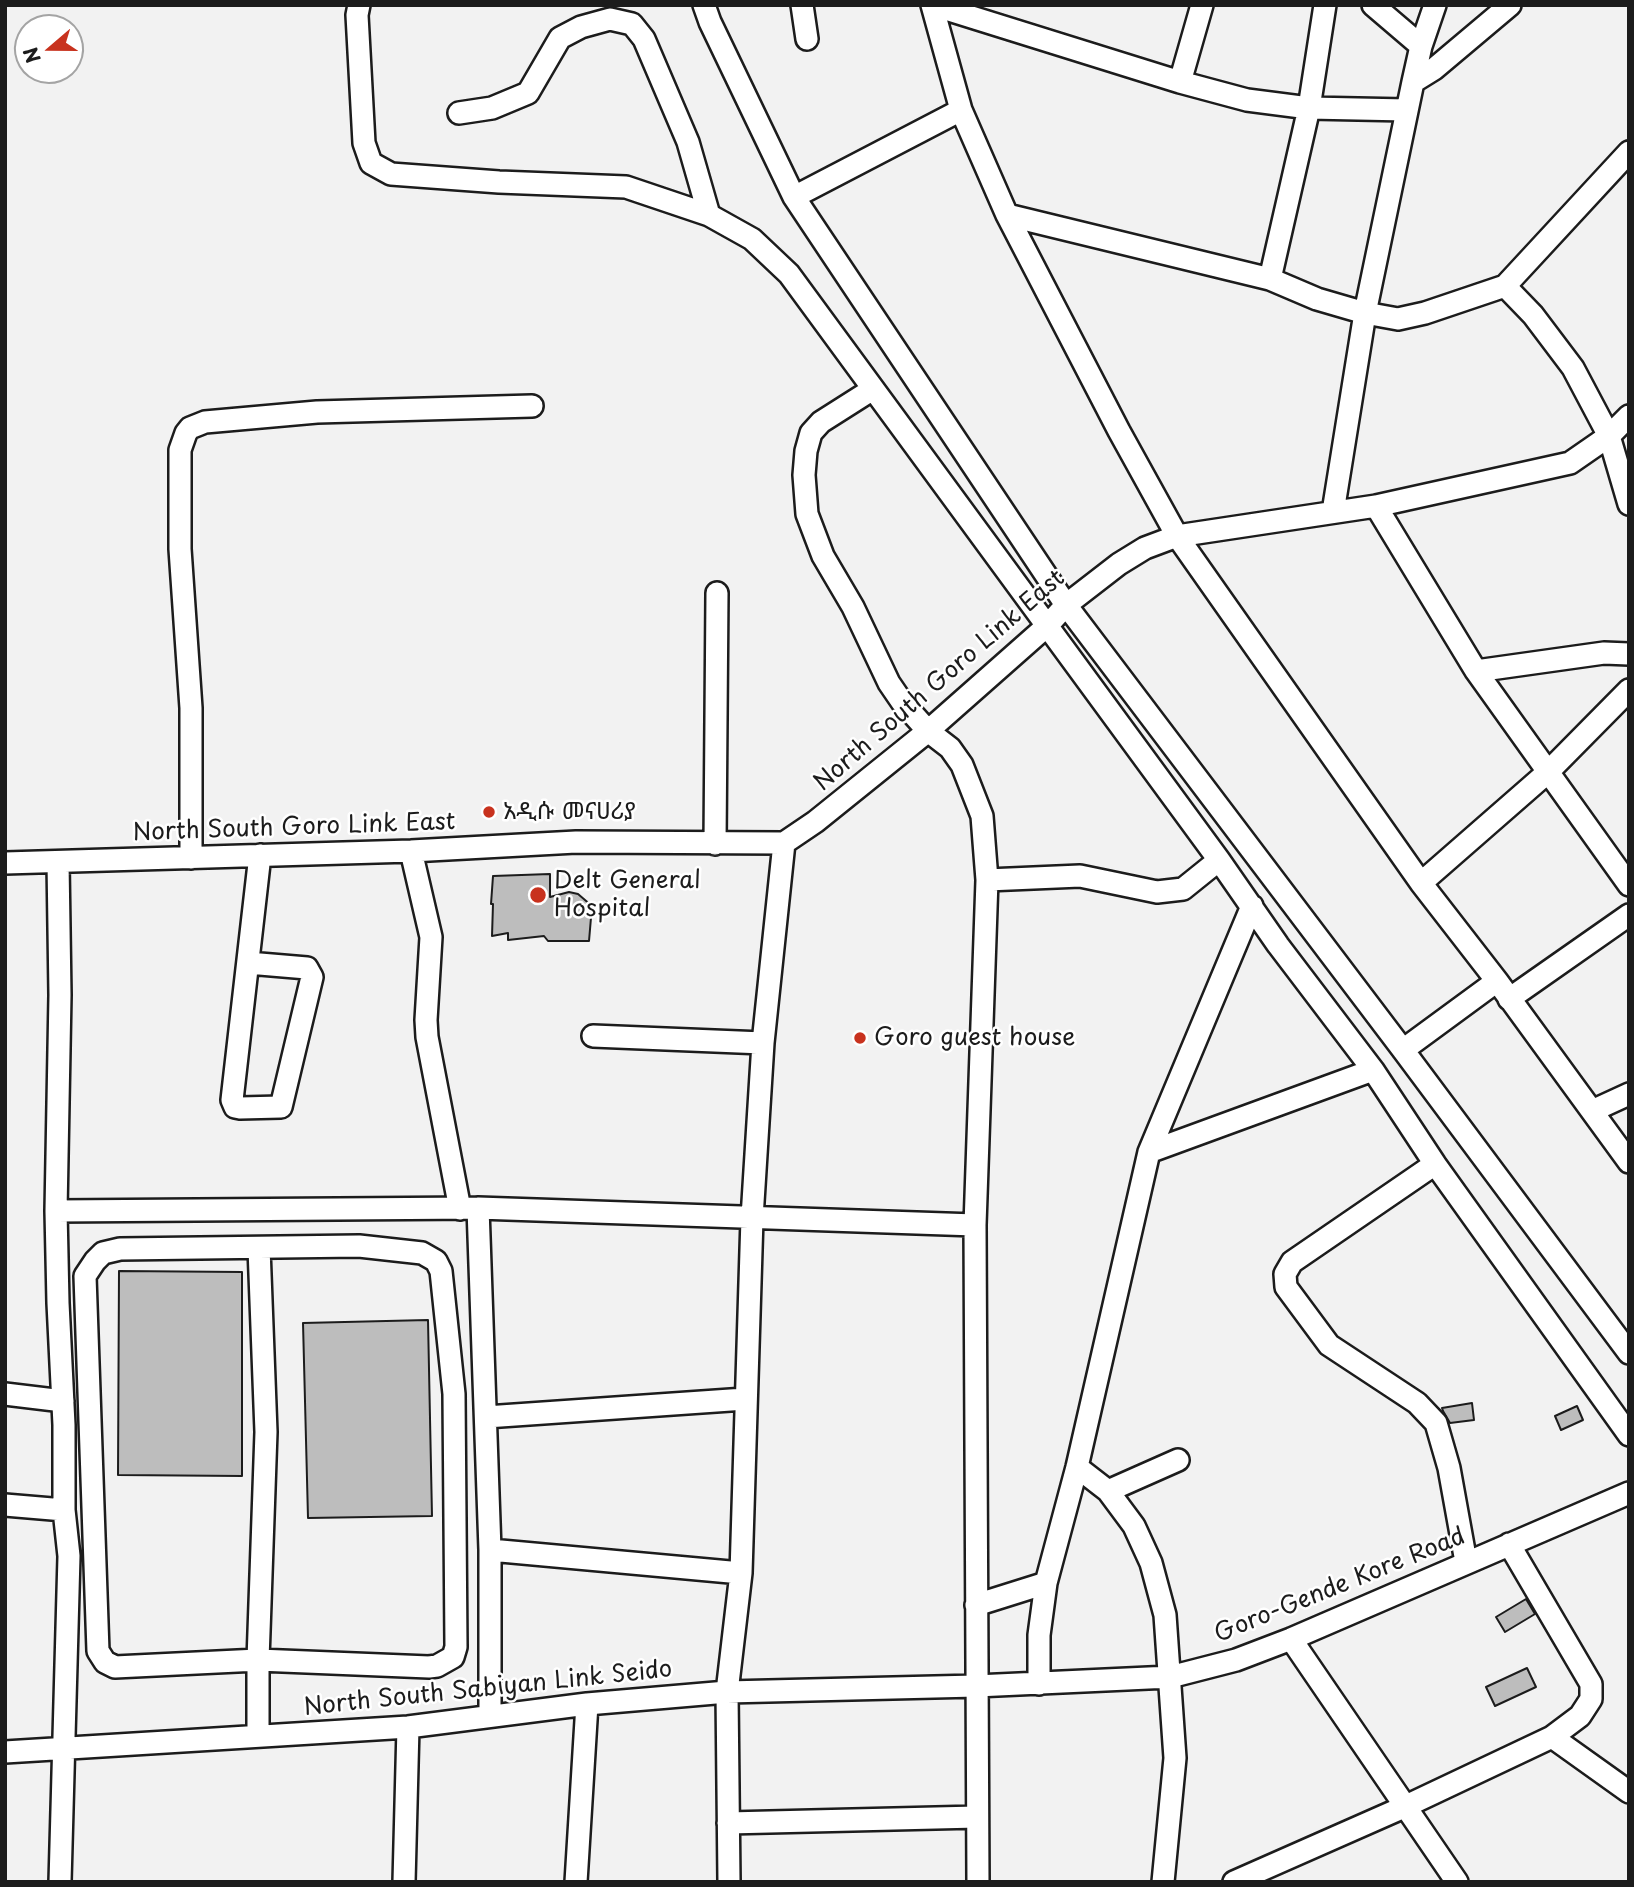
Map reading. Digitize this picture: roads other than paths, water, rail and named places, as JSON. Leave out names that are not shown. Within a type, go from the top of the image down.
[{"type":"street","points":[[359,5],[357,15],[364,143],[372,163],[391,174],[626,187],[709,215],[752,239],[789,274],[1048,625],[1278,945],[1373,1070],[1435,1164],[1629,1435]]},
{"type":"street","points":[[704,5],[793,197],[1066,605],[1403,1049],[1629,1353]]},
{"type":"street","points":[[802,5],[807,38]]},
{"type":"street","points":[[932,5],[1180,82],[1247,100],[1309,108],[1407,110]]},
{"type":"street","points":[[932,5],[961,110],[1007,215],[1119,431],[1177,536],[1421,883],[1497,981],[1629,1161]]},
{"type":"street","points":[[1180,82],[1202,5]]},
{"type":"street","points":[[1270,279],[1309,108],[1325,5]]},
{"type":"street","points":[[1373,5],[1421,46]]},
{"type":"street","points":[[1333,512],[1366,313],[1413,82],[1434,5]]},
{"type":"street","points":[[1413,82],[1434,69],[1510,5]]},
{"type":"street","points":[[458,113],[492,108],[528,93],[560,38],[581,27],[632,15],[688,142],[709,215]]},
{"type":"street","points":[[793,197],[961,110]]},
{"type":"street","points":[[1007,215],[1270,279],[1317,299],[1398,319],[1425,313],[1505,286],[1629,152]]},
{"type":"street","points":[[1505,286],[1533,315],[1573,368],[1609,436],[1629,504]]},
{"type":"street","points":[[873,389],[821,422],[811,433],[804,475],[807,514],[823,556],[853,607],[889,683],[928,731],[950,748],[970,783],[982,816],[988,880],[975,1225],[978,1882]]},
{"type":"street","points":[[191,858],[191,708],[180,537],[180,450],[186,433],[190,428],[205,422],[317,412],[532,406]]},
{"type":"street","name":"North South Goro Link East","points":[[5,863],[411,851],[576,842],[784,844],[928,731],[1048,625],[1066,605],[1119,564],[1146,548],[1177,536],[1376,506],[1570,463],[1609,436],[1629,416]]},
{"type":"street","points":[[1376,506],[1476,671],[1629,885]]},
{"type":"street","points":[[715,844],[717,593]]},
{"type":"street","points":[[1476,671],[1604,653],[1629,654]]},
{"type":"street","points":[[1421,883],[1548,772],[1629,690]]},
{"type":"street","points":[[729,1882],[727,1692],[741,1573],[752,1218],[763,1043],[784,844]]},
{"type":"street","points":[[411,851],[431,937],[427,1037],[469,1208],[486,1417],[491,1550],[490,1716]]},
{"type":"street","points":[[248,963],[307,968],[312,977],[281,1107],[240,1108],[232,1104],[260,855]]},
{"type":"street","points":[[988,880],[1080,876],[1157,892],[1182,889],[1219,860]]},
{"type":"street","points":[[58,862],[60,995],[56,1211],[64,1510],[69,1556],[60,1882]]},
{"type":"street","points":[[1039,1684],[1039,1635],[1046,1583],[1077,1466],[1149,1152],[1252,906]]},
{"type":"street","points":[[1510,999],[1629,915]]},
{"type":"street","points":[[1403,1049],[1497,981]]},
{"type":"street","points":[[593,1036],[763,1043]]},
{"type":"street","points":[[1149,1152],[1373,1070]]},
{"type":"street","points":[[1592,1111],[1629,1094]]},
{"type":"street","points":[[1435,1164],[1292,1262],[1285,1274],[1286,1287],[1329,1345],[1417,1403],[1436,1423],[1449,1468],[1466,1562]]},
{"type":"street","points":[[56,1211],[469,1208],[975,1225]]},
{"type":"street","points":[[359,1245],[422,1253],[432,1258],[441,1271],[454,1394],[456,1647],[453,1657],[437,1666],[258,1660],[114,1667],[105,1662],[98,1651],[85,1276],[103,1253],[120,1249],[259,1248],[359,1245]]},
{"type":"street","points":[[258,1736],[266,1432],[259,1248]]},
{"type":"street","points":[[5,1394],[63,1401]]},
{"type":"street","points":[[486,1417],[745,1399]]},
{"type":"street","points":[[1108,1491],[1178,1460]]},
{"type":"street","points":[[1077,1466],[1108,1491],[1134,1526],[1151,1563],[1165,1615],[1175,1758],[1163,1882]]},
{"type":"street","name":"Goro-Gende Kore Road","points":[[976,1686],[1170,1677],[1236,1660],[1291,1639],[1629,1493]]},
{"type":"street","points":[[5,1505],[64,1510]]},
{"type":"street","points":[[1234,1882],[1404,1807],[1552,1737],[1580,1716],[1591,1699],[1591,1684],[1509,1544]]},
{"type":"street","points":[[491,1550],[741,1573]]},
{"type":"street","points":[[976,1605],[1046,1583]]},
{"type":"street","points":[[1291,1639],[1457,1882]]},
{"type":"street","name":"North South Sabiyan Link Seido","points":[[5,1752],[408,1727],[587,1704],[727,1692],[976,1686]]},
{"type":"street","points":[[576,1882],[587,1704]]},
{"type":"street","points":[[404,1882],[408,1727]]},
{"type":"street","points":[[1552,1737],[1627,1787]]},
{"type":"street","points":[[728,1823],[977,1817]]},
{"type":"place","name":"አዲሱ መናሀሪያ","points":[[489,812]]},
{"type":"place","name":"Delt General Hospital","points":[[538,895]]},
{"type":"place","name":"Goro guest house","points":[[860,1038]]}]
